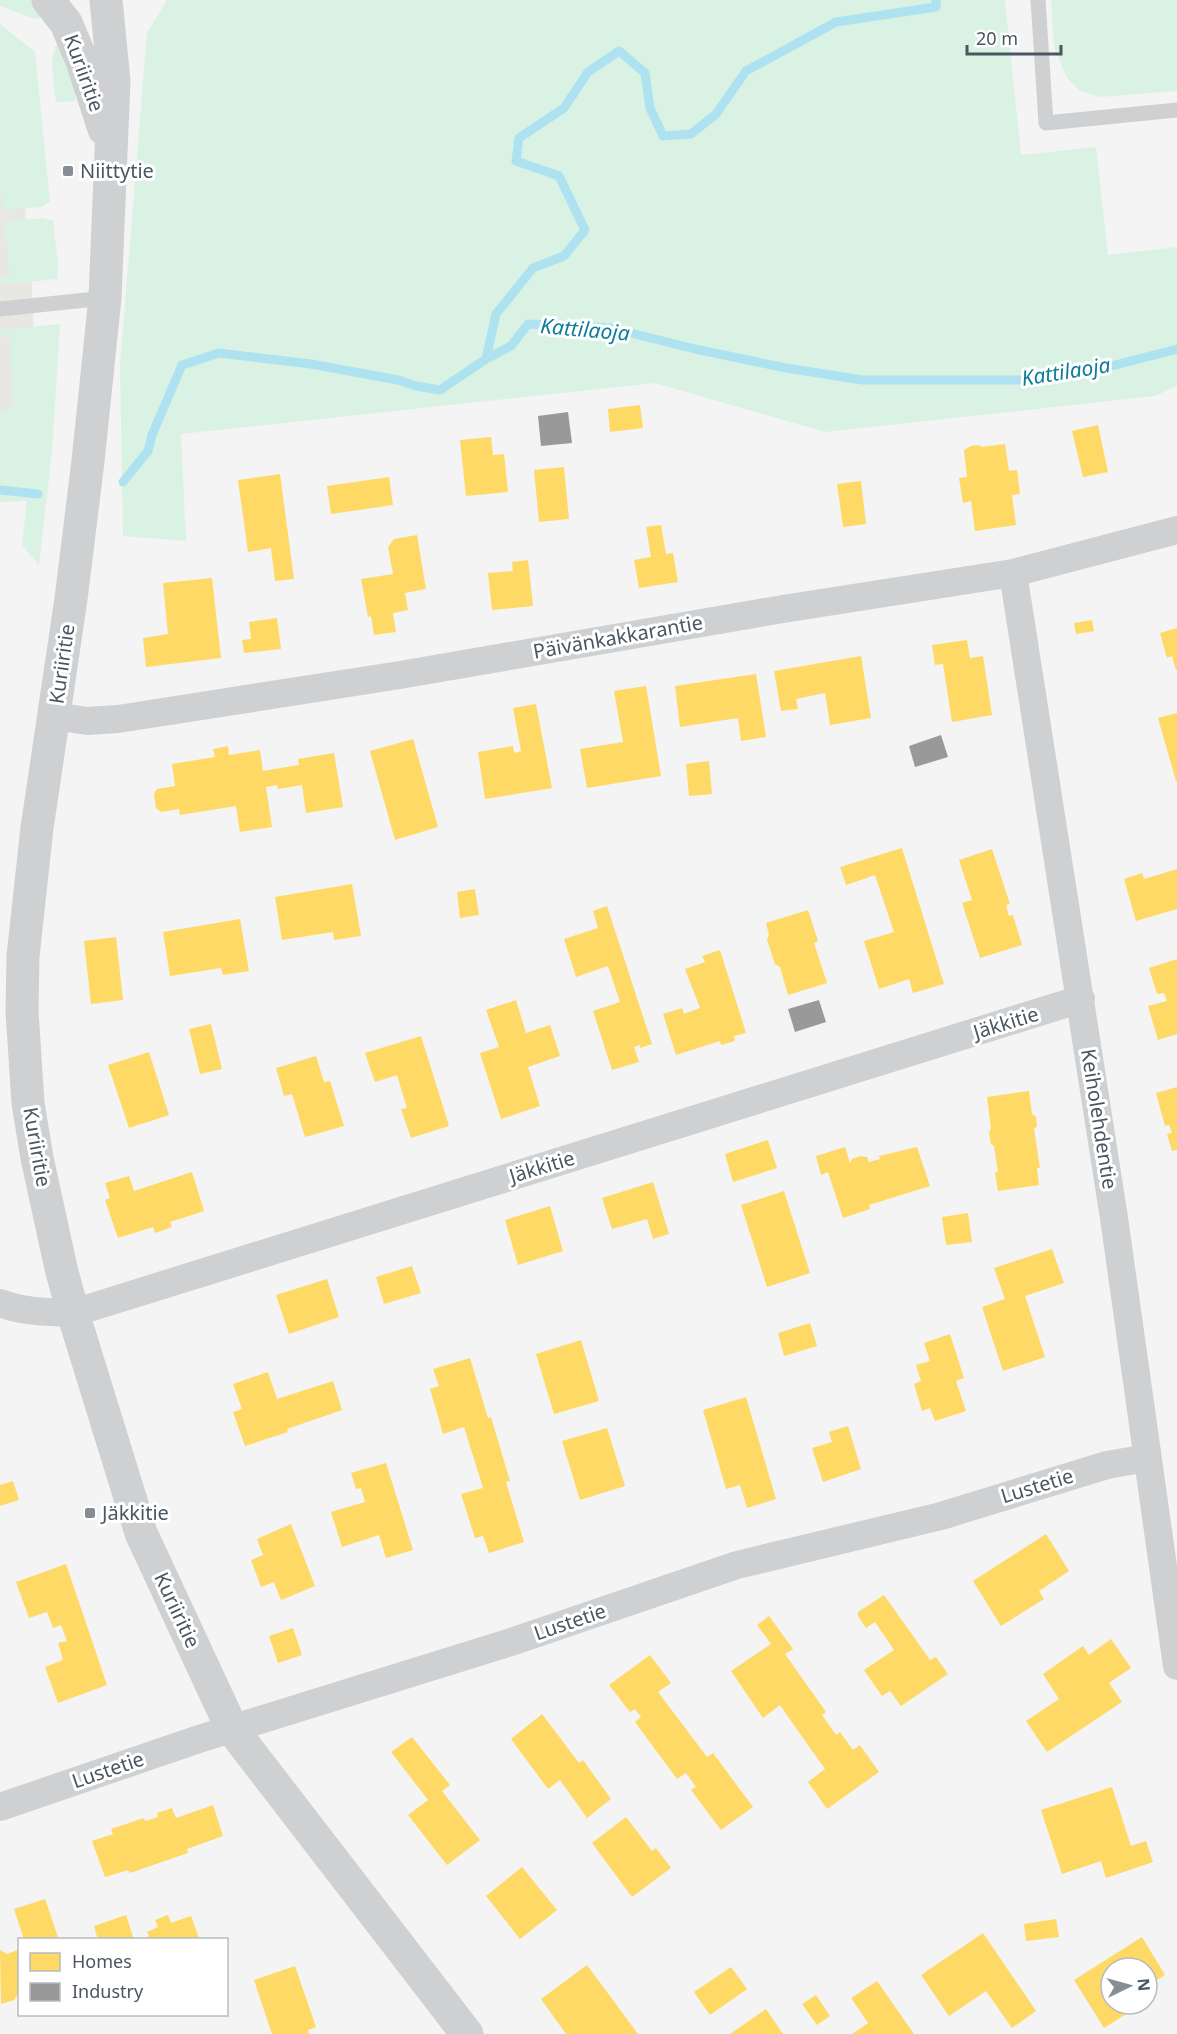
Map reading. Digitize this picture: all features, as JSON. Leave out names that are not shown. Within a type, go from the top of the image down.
[{"type":"street","name":"Kuriiritie","points":[[48,0],[66,23],[82,61],[111,151]]},
{"type":"street","name":"Kuriiritie","points":[[106,0],[114,81],[105,298],[88,461],[55,716],[37,828],[23,956],[22,1011],[28,1103],[37,1158],[73,1313],[141,1533],[232,1729],[467,2034]]},
{"type":"street","name":"Päivänkakkarantie","points":[[55,716],[87,721],[118,719],[400,675],[777,610],[1013,573],[1177,530]]},
{"type":"street","name":"Keiholehdentie","points":[[1013,573],[1081,999],[1177,1666]]},
{"type":"street","name":"Jäkkitie","points":[[0,1303],[10,1307],[44,1312],[73,1313],[1081,999]]},
{"type":"street","name":"Lustetie","points":[[0,1808],[199,1739],[521,1638],[737,1565],[940,1516],[1107,1465],[1147,1458]]},
{"type":"lane","points":[[1038,0],[1046,123],[1177,110]]},
{"type":"lane","points":[[0,309],[105,298]]},
{"type":"shaded area","points":[[0,67],[10,74],[31,263],[37,419],[0,430]]},
{"type":"green space","points":[[0,0],[34,0],[41,17],[35,19],[0,6]]},
{"type":"green space","points":[[167,0],[1005,0],[1021,155],[1096,147],[1108,255],[1177,247],[1177,386],[1155,396],[825,432],[655,383],[181,434],[186,541],[123,536],[120,366],[147,33]]},
{"type":"green space","points":[[1051,0],[1177,0],[1177,91],[1100,97],[1080,91],[1067,78],[1054,47]]},
{"type":"green space","points":[[0,24],[35,52],[50,201],[42,207],[3,210],[0,185]]},
{"type":"green space","points":[[60,38],[73,76],[76,101],[56,102],[52,61]]},
{"type":"green space","points":[[43,218],[53,221],[58,263],[57,279],[0,285],[0,277],[10,276],[4,222]]},
{"type":"green space","points":[[60,324],[52,452],[39,565],[22,545],[27,501],[0,502],[0,411],[14,408],[9,337],[0,337],[0,330]]},
{"type":"building: Homes","points":[[640,405],[643,428],[610,432],[608,409]]},
{"type":"building: Homes","points":[[1098,425],[1108,472],[1083,477],[1072,431]]},
{"type":"building: Homes","points":[[491,437],[493,455],[504,454],[508,492],[466,496],[460,440]]},
{"type":"building: Homes","points":[[1005,444],[1009,471],[1017,470],[1020,494],[1012,495],[1016,525],[975,531],[971,501],[963,503],[959,478],[967,477],[964,450],[971,446]]},
{"type":"building: Homes","points":[[564,467],[569,519],[539,522],[534,470]]},
{"type":"building: Homes","points":[[280,474],[294,579],[275,581],[271,548],[248,552],[238,480]]},
{"type":"building: Homes","points":[[389,477],[393,505],[331,514],[327,486]]},
{"type":"building: Homes","points":[[861,481],[866,524],[843,527],[837,484]]},
{"type":"building: Homes","points":[[661,525],[666,554],[673,553],[678,582],[639,588],[634,560],[651,557],[646,527]]},
{"type":"building: Homes","points":[[417,535],[426,589],[405,593],[408,610],[393,613],[396,632],[374,635],[361,579],[393,574],[388,547],[394,539]]},
{"type":"building: Homes","points":[[528,560],[533,606],[492,610],[488,573],[513,571],[512,562]]},
{"type":"building: Homes","points":[[212,578],[221,658],[146,667],[143,638],[168,634],[163,583]]},
{"type":"building: Homes","points":[[277,618],[281,649],[244,653],[242,640],[251,639],[249,622]]},
{"type":"building: Homes","points":[[1092,620],[1094,631],[1076,634],[1074,623]]},
{"type":"building: Homes","points":[[1177,628],[1176,670],[1172,656],[1167,658],[1160,633]]},
{"type":"building: Homes","points":[[967,640],[970,658],[983,656],[992,715],[952,722],[943,664],[935,665],[932,645]]},
{"type":"building: Homes","points":[[861,656],[871,718],[830,725],[825,693],[796,699],[798,709],[781,711],[774,671]]},
{"type":"building: Homes","points":[[756,674],[766,737],[741,741],[738,718],[680,727],[675,686]]},
{"type":"building: Homes","points":[[646,686],[661,776],[587,788],[580,749],[623,742],[614,691]]},
{"type":"building: Homes","points":[[536,704],[552,788],[485,799],[478,752],[513,746],[514,753],[521,751],[513,708]]},
{"type":"building: Homes","points":[[1177,713],[1177,781],[1176,781],[1158,718]]},
{"type":"building: Homes","points":[[413,739],[438,827],[395,840],[370,751]]},
{"type":"building: Homes","points":[[228,746],[229,755],[260,750],[263,771],[299,765],[298,759],[334,753],[343,807],[306,813],[302,785],[278,789],[277,785],[266,787],[272,827],[240,832],[236,806],[180,815],[179,809],[161,812],[156,808],[154,794],[157,789],[175,786],[172,764],[215,757],[213,749]]},
{"type":"building: Homes","points":[[709,761],[712,794],[689,796],[686,764]]},
{"type":"building: Homes","points":[[902,848],[944,984],[913,993],[909,979],[879,989],[864,941],[894,932],[875,875],[846,885],[840,867]]},
{"type":"building: Homes","points":[[992,849],[1010,904],[1006,905],[1009,916],[1013,915],[1022,945],[980,958],[962,903],[972,900],[959,860]]},
{"type":"building: Homes","points":[[1177,869],[1177,909],[1136,921],[1124,879],[1142,873],[1144,879]]},
{"type":"building: Homes","points":[[352,884],[361,936],[334,940],[333,932],[282,940],[275,897]]},
{"type":"building: Homes","points":[[475,889],[479,915],[460,918],[457,892]]},
{"type":"building: Homes","points":[[607,906],[652,1044],[640,1048],[640,1045],[634,1047],[639,1062],[612,1070],[593,1011],[620,1002],[608,966],[576,977],[564,939],[598,928],[593,911]]},
{"type":"building: Homes","points":[[808,910],[818,941],[814,943],[827,983],[788,995],[780,967],[775,964],[767,940],[769,935],[766,923]]},
{"type":"building: Homes","points":[[240,919],[249,971],[223,975],[221,968],[170,976],[163,932]]},
{"type":"building: Homes","points":[[116,937],[123,1000],[91,1004],[84,941]]},
{"type":"building: Homes","points":[[720,950],[746,1033],[734,1036],[735,1041],[721,1045],[720,1041],[676,1055],[663,1014],[682,1008],[684,1014],[700,1008],[685,969],[705,962],[702,956]]},
{"type":"building: Homes","points":[[1177,959],[1177,1034],[1158,1040],[1148,1006],[1167,1001],[1164,993],[1157,994],[1149,968]]},
{"type":"building: Homes","points":[[516,1000],[526,1033],[550,1025],[560,1056],[528,1067],[540,1106],[501,1119],[480,1053],[499,1047],[486,1010]]},
{"type":"building: Homes","points":[[211,1024],[222,1069],[200,1074],[189,1029]]},
{"type":"building: Homes","points":[[421,1036],[449,1126],[411,1138],[401,1109],[407,1108],[397,1075],[375,1082],[365,1053]]},
{"type":"building: Homes","points":[[149,1052],[169,1115],[129,1128],[108,1065]]},
{"type":"building: Homes","points":[[316,1056],[324,1082],[330,1081],[344,1126],[305,1137],[292,1094],[284,1096],[276,1068]]},
{"type":"building: Homes","points":[[1177,1087],[1177,1150],[1172,1151],[1167,1134],[1172,1133],[1169,1125],[1165,1126],[1156,1093]]},
{"type":"building: Homes","points":[[1029,1091],[1032,1114],[1036,1117],[1037,1126],[1034,1129],[1040,1168],[1037,1168],[1039,1185],[998,1191],[995,1172],[998,1172],[994,1146],[991,1144],[989,1132],[991,1129],[987,1097]]},
{"type":"building: Homes","points":[[768,1140],[777,1168],[733,1182],[725,1154]]},
{"type":"building: Homes","points":[[845,1147],[850,1163],[852,1159],[860,1156],[867,1157],[869,1162],[880,1159],[879,1156],[917,1147],[930,1186],[869,1205],[870,1209],[843,1218],[828,1172],[821,1175],[816,1156]]},
{"type":"building: Homes","points":[[192,1172],[204,1211],[170,1222],[172,1227],[155,1233],[153,1227],[118,1238],[105,1200],[110,1198],[105,1183],[129,1176],[134,1191]]},
{"type":"building: Homes","points":[[653,1182],[669,1234],[653,1239],[647,1219],[612,1229],[602,1198]]},
{"type":"building: Homes","points":[[784,1191],[810,1273],[767,1287],[741,1205]]},
{"type":"building: Homes","points":[[550,1206],[563,1251],[518,1265],[505,1220]]},
{"type":"building: Homes","points":[[968,1213],[972,1242],[946,1245],[942,1217]]},
{"type":"building: Homes","points":[[1052,1249],[1064,1283],[1025,1296],[1045,1357],[1003,1371],[982,1307],[1005,1299],[994,1268]]},
{"type":"building: Homes","points":[[412,1266],[421,1293],[384,1304],[376,1277]]},
{"type":"building: Homes","points":[[327,1279],[339,1317],[289,1334],[276,1295]]},
{"type":"building: Homes","points":[[810,1323],[817,1346],[784,1356],[778,1333]]},
{"type":"building: Homes","points":[[950,1334],[964,1378],[956,1381],[966,1411],[935,1421],[930,1408],[922,1411],[914,1384],[921,1381],[916,1365],[930,1361],[924,1343]]},
{"type":"building: Homes","points":[[581,1340],[599,1401],[554,1414],[536,1354]]},
{"type":"building: Homes","points":[[470,1358],[510,1481],[506,1482],[524,1542],[489,1553],[483,1536],[475,1538],[461,1494],[483,1488],[464,1427],[443,1434],[430,1389],[439,1386],[433,1369]]},
{"type":"building: Homes","points":[[268,1372],[277,1399],[333,1381],[342,1410],[287,1429],[288,1432],[245,1446],[233,1412],[242,1409],[233,1384]]},
{"type":"building: Homes","points":[[746,1397],[776,1499],[747,1508],[740,1485],[726,1489],[703,1410]]},
{"type":"building: Homes","points":[[848,1426],[861,1469],[823,1482],[812,1448],[832,1442],[829,1432]]},
{"type":"building: Homes","points":[[607,1428],[625,1486],[580,1500],[562,1441]]},
{"type":"building: Homes","points":[[386,1463],[413,1550],[386,1558],[379,1535],[342,1547],[331,1512],[365,1502],[361,1488],[356,1489],[351,1473]]},
{"type":"building: Homes","points":[[13,1481],[19,1500],[0,1506],[0,1485]]},
{"type":"building: Homes","points":[[291,1524],[315,1586],[281,1600],[274,1582],[261,1587],[251,1560],[263,1555],[257,1539]]},
{"type":"building: Homes","points":[[1046,1534],[1069,1571],[1039,1591],[1044,1599],[1001,1626],[973,1581]]},
{"type":"building: Homes","points":[[66,1564],[107,1685],[58,1703],[45,1667],[63,1660],[58,1643],[67,1641],[61,1625],[53,1628],[47,1612],[29,1618],[16,1582]]},
{"type":"building: Homes","points":[[884,1595],[930,1660],[936,1657],[948,1674],[901,1706],[890,1691],[882,1696],[864,1670],[894,1650],[875,1622],[866,1628],[858,1616],[858,1612]]},
{"type":"building: Homes","points":[[769,1616],[793,1649],[785,1654],[826,1712],[822,1715],[836,1735],[840,1732],[853,1750],[860,1745],[879,1772],[827,1809],[808,1782],[825,1769],[780,1705],[763,1718],[731,1671],[771,1644],[757,1625]]},
{"type":"building: Homes","points":[[293,1628],[302,1655],[278,1663],[269,1636]]},
{"type":"building: Homes","points":[[1111,1639],[1131,1668],[1109,1683],[1122,1702],[1047,1752],[1026,1721],[1059,1699],[1043,1674],[1083,1646],[1089,1655]]},
{"type":"building: Homes","points":[[650,1655],[671,1683],[658,1692],[707,1757],[713,1753],[753,1807],[721,1830],[691,1790],[696,1787],[686,1773],[677,1779],[635,1722],[641,1717],[635,1709],[630,1712],[609,1685]]},
{"type":"building: Homes","points":[[542,1714],[579,1763],[583,1760],[611,1799],[587,1818],[560,1780],[548,1789],[511,1739]]},
{"type":"building: Homes","points":[[412,1737],[450,1785],[442,1791],[480,1840],[447,1865],[408,1815],[428,1800],[391,1752]]},
{"type":"building: Homes","points":[[1112,1787],[1131,1846],[1146,1841],[1153,1862],[1106,1878],[1101,1861],[1062,1874],[1041,1810]]},
{"type":"building: Homes","points":[[213,1805],[223,1836],[187,1849],[188,1853],[130,1873],[128,1870],[105,1877],[92,1841],[113,1834],[111,1829],[144,1818],[145,1821],[158,1817],[157,1813],[172,1808],[176,1818]]},
{"type":"building: Homes","points":[[626,1817],[652,1851],[656,1848],[671,1868],[632,1897],[592,1843]]},
{"type":"building: Homes","points":[[522,1867],[557,1910],[520,1939],[486,1896]]},
{"type":"building: Homes","points":[[45,1899],[58,1938],[23,1938],[14,1909]]},
{"type":"building: Homes","points":[[126,1915],[133,1938],[97,1938],[94,1926]]},
{"type":"building: Homes","points":[[168,1915],[171,1923],[191,1916],[199,1938],[145,1938],[149,1936],[147,1932],[158,1927],[155,1920]]},
{"type":"building: Homes","points":[[1056,1919],[1059,1937],[1026,1941],[1024,1924]]},
{"type":"building: Homes","points":[[983,1933],[1036,2011],[1012,2028],[986,1991],[949,2016],[921,1975]]},
{"type":"building: Homes","points":[[1142,1937],[1154,1956],[1112,1956]]},
{"type":"building: Homes","points":[[0,1950],[7,1954],[18,1950],[18,1994],[14,2000],[1,2004]]},
{"type":"building: Homes","points":[[1099,1964],[1099,2016],[1123,2016],[1104,2028],[1074,1980]]},
{"type":"building: Homes","points":[[587,1965],[638,2034],[566,2034],[541,1999]]},
{"type":"building: Homes","points":[[1159,1965],[1165,1975],[1159,1979]]},
{"type":"building: Homes","points":[[295,1966],[316,2027],[308,2030],[309,2034],[272,2034],[254,1980]]},
{"type":"building: Homes","points":[[731,1967],[747,1989],[710,2015],[694,1992]]},
{"type":"building: Homes","points":[[877,1981],[914,2034],[852,2034],[868,2023],[851,1998]]},
{"type":"building: Homes","points":[[816,1995],[830,2016],[817,2025],[802,2004]]},
{"type":"building: Homes","points":[[766,2009],[783,2034],[730,2034]]},
{"type":"building: Industry","points":[[568,412],[572,443],[541,446],[538,416]]},
{"type":"building: Industry","points":[[941,735],[948,757],[915,767],[909,746]]},
{"type":"building: Industry","points":[[819,1000],[826,1022],[795,1032],[788,1009]]},
{"type":"waterway","points":[[486,359],[496,314],[533,268],[564,256],[585,230],[559,176],[516,161],[519,138],[564,108],[588,72],[619,51],[645,73],[650,108],[663,136],[691,134],[716,114],[746,71],[836,22],[936,7],[936,0]]},
{"type":"waterway","name":"Kattilaoja","points":[[123,482],[148,451],[152,435],[182,365],[219,353],[311,364],[440,390],[486,359],[511,346],[528,324],[611,328],[786,368],[863,380],[1031,380],[1092,371],[1177,349]]},
{"type":"waterway","name":"Kattilaoja","points":[[0,490],[38,494]]},
{"type":"place","name":"Niittytie","points":[[68,171]]},
{"type":"place","name":"Jäkkitie","points":[[90,1513]]}]
